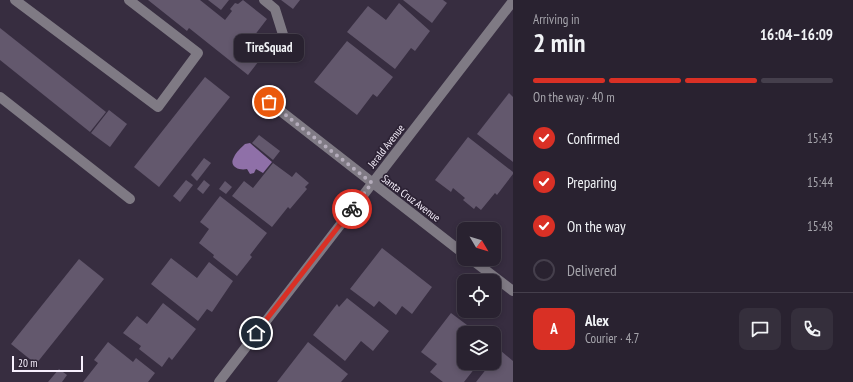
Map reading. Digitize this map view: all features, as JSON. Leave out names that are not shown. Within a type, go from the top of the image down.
[{"type":"street","points":[[15,0],[158,107],[198,53],[129,0]]},
{"type":"street","points":[[264,0],[275,9],[286,44]]},
{"type":"street","name":"Jerald Avenue","points":[[219,382],[513,1]]},
{"type":"street","points":[[0,97],[130,199]]},
{"type":"street","name":"Santa Cruz Avenue","points":[[269,102],[457,249]]},
{"type":"street","points":[[480,266],[513,291]]},
{"type":"shaded area","points":[[250,143],[272,162],[263,173],[256,169],[254,173],[250,174],[247,169],[238,169],[234,166],[233,160],[237,152],[245,144]]},
{"type":"building","points":[[148,0],[200,0],[225,20],[232,11],[230,9],[235,3],[238,4],[243,0],[267,19],[251,40],[266,52],[248,75],[189,28],[187,31]]},
{"type":"building","points":[[208,0],[229,0],[221,10]]},
{"type":"building","points":[[281,0],[300,0],[293,9]]},
{"type":"building","points":[[403,0],[443,0],[447,3],[432,23]]},
{"type":"building","points":[[399,3],[430,31],[415,51],[411,48],[395,69],[347,32],[368,6],[386,20]]},
{"type":"building","points":[[0,28],[106,112],[90,132],[0,60]]},
{"type":"building","points":[[347,41],[393,77],[377,97],[373,94],[357,115],[314,82]]},
{"type":"building","points":[[205,77],[230,97],[159,187],[134,167]]},
{"type":"building","points":[[509,93],[513,97],[513,162],[477,134]]},
{"type":"building","points":[[109,110],[127,124],[110,147],[91,133]]},
{"type":"building","points":[[259,135],[280,151],[273,160],[252,143]]},
{"type":"building","points":[[468,137],[513,172],[497,195],[495,193],[481,210],[476,206],[474,209],[463,200],[465,198],[453,188],[451,192],[435,180]]},
{"type":"building","points":[[204,158],[211,163],[197,181],[191,175]]},
{"type":"building","points":[[273,163],[292,177],[296,172],[309,183],[305,187],[307,189],[290,209],[288,207],[272,227],[232,196],[244,181],[253,188]]},
{"type":"building","points":[[186,180],[193,185],[180,202],[173,196]]},
{"type":"building","points":[[204,180],[210,185],[203,194],[197,189]]},
{"type":"building","points":[[225,181],[232,187],[226,194],[219,189]]},
{"type":"building","points":[[220,196],[267,233],[250,255],[252,257],[237,276],[213,257],[214,255],[199,243],[209,229],[200,222]]},
{"type":"building","points":[[382,248],[432,287],[412,314],[402,306],[396,315],[379,301],[374,307],[350,289]]},
{"type":"building","points":[[171,258],[197,278],[209,262],[233,281],[212,312],[207,309],[198,321],[151,284]]},
{"type":"building","points":[[79,259],[104,279],[36,364],[11,344]]},
{"type":"building","points":[[347,298],[389,331],[373,351],[361,341],[345,361],[313,335],[337,304],[339,307]]},
{"type":"building","points":[[163,303],[196,329],[172,360],[169,357],[162,367],[139,349],[141,346],[123,333],[137,316],[147,324]]},
{"type":"building","points":[[451,313],[468,326],[457,326],[457,370],[473,370],[464,382],[443,382],[430,372],[437,364],[421,352]]},
{"type":"building","points":[[108,342],[133,362],[136,358],[155,373],[148,382],[83,382],[98,363],[94,360]]},
{"type":"building","points":[[308,342],[348,374],[341,382],[277,382]]},
{"type":"building","points":[[501,351],[513,361],[513,382],[476,382],[485,370],[501,370]]},
{"type":"building","points":[[59,369],[67,375],[62,382],[48,382]]},
{"type":"way so far","points":[[269,102],[372,183],[352,209]]},
{"type":"place","name":"TireSquad","points":[[269,102]]},
{"type":"route","points":[[256,333],[352,209]]}]
